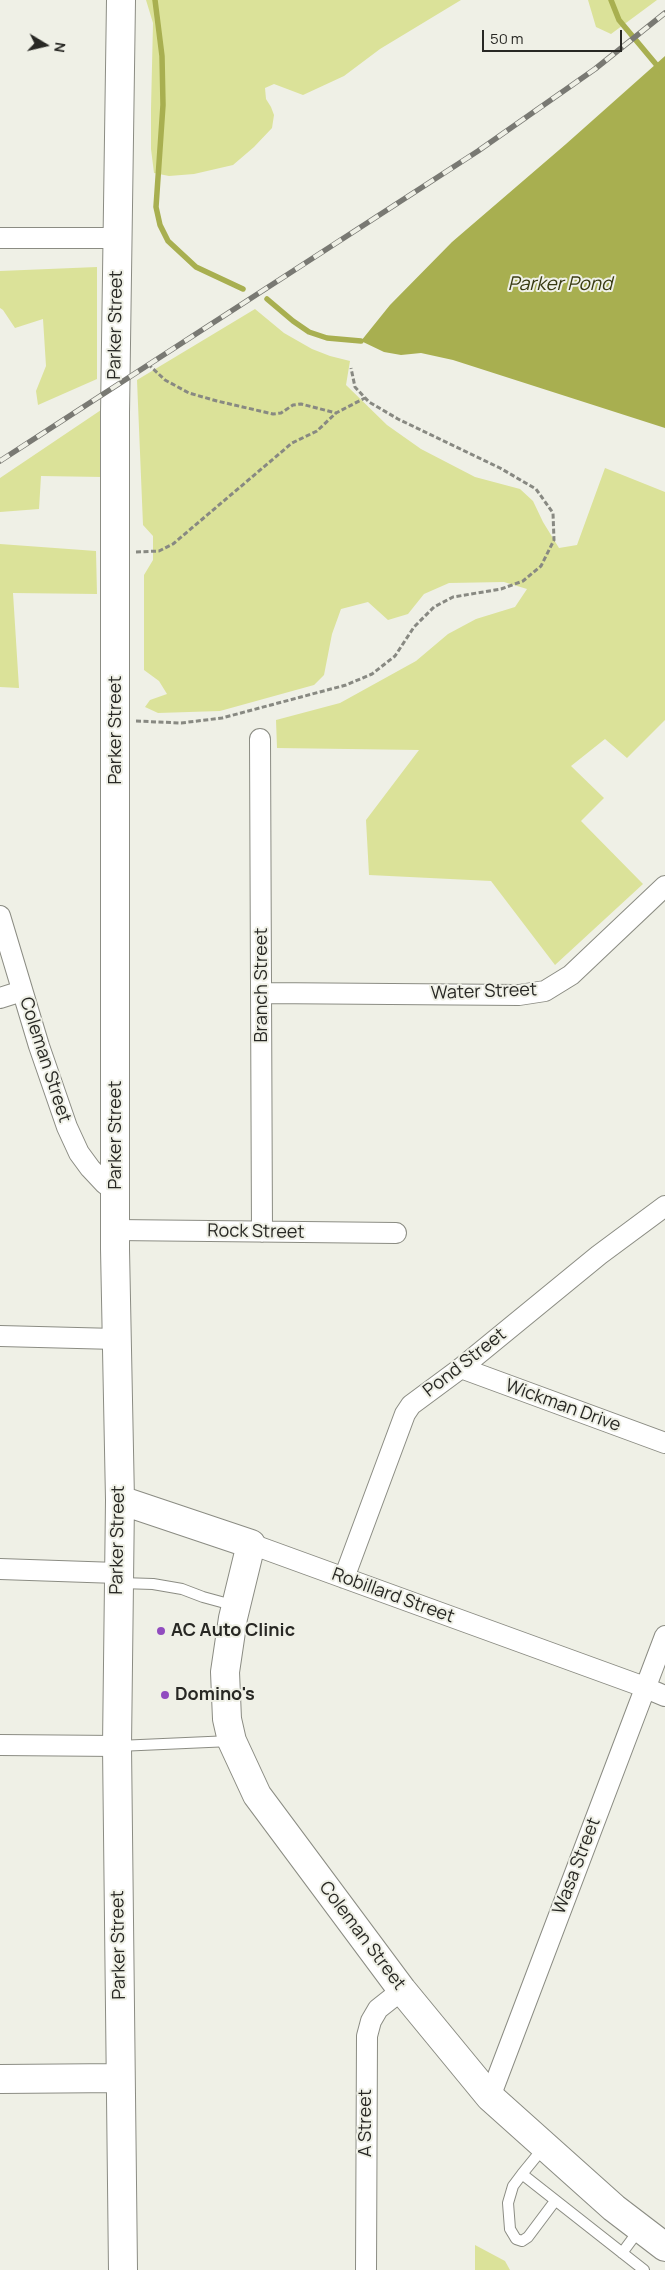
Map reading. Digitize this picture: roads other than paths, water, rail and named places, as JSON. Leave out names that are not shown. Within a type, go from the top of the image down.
[{"type":"main road","name":"Parker Street","points":[[121,0],[117,238],[116,1339],[120,1500],[117,1578],[117,1746],[123,2270]]},
{"type":"main road","name":"Robillard Street","points":[[120,1500],[251,1544]]},
{"type":"main road","name":"Coleman Street","points":[[251,1544],[236,1606],[225,1672],[227,1719],[232,1741],[244,1772],[262,1803],[402,1990],[490,2097],[544,2146],[665,2247]]},
{"type":"main road","points":[[0,2079],[120,2078]]},
{"type":"street","points":[[0,238],[117,238]]},
{"type":"street","name":"Branch Street","points":[[260,739],[263,993],[262,1232]]},
{"type":"street","name":"Water Street","points":[[263,993],[519,995],[545,991],[571,975],[665,886]]},
{"type":"street","name":"Coleman Street","points":[[0,916],[22,991],[67,1128],[79,1153],[90,1168],[105,1184],[116,1186]]},
{"type":"street","points":[[0,998],[22,991]]},
{"type":"street","name":"Pond Street","points":[[344,1578],[406,1410],[599,1255],[665,1206]]},
{"type":"street","name":"Rock Street","points":[[116,1230],[396,1233]]},
{"type":"street","points":[[0,1336],[116,1339]]},
{"type":"street","name":"Wickman Drive","points":[[460,1368],[665,1443]]},
{"type":"street","name":"Robillard Street","points":[[251,1544],[665,1696]]},
{"type":"street","points":[[0,1569],[117,1578]]},
{"type":"street","name":"Wasa Street","points":[[490,2097],[665,1636]]},
{"type":"street","points":[[0,1745],[117,1746]]},
{"type":"street","name":"A Street","points":[[366,2270],[367,2036],[371,2021],[378,2009],[402,1990]]},
{"type":"lane","points":[[117,1578],[170,1586],[236,1606]]},
{"type":"lane","points":[[117,1746],[232,1741]]},
{"type":"lane","points":[[544,2146],[513,2186],[508,2203],[510,2229],[516,2239],[522,2241],[528,2237],[555,2201]]},
{"type":"lane","points":[[522,2174],[644,2270]]},
{"type":"lane","points":[[622,2253],[641,2228]]},
{"type":"water","name":"Parker Pond","points":[[665,56],[665,428],[453,360],[421,353],[401,355],[384,352],[361,341],[390,305],[452,242]]},
{"type":"waterway","points":[[155,0],[162,56],[163,105],[156,207],[160,225],[168,241],[196,267],[243,289]]},
{"type":"waterway","points":[[611,0],[619,20],[665,75]]},
{"type":"waterway","points":[[267,299],[309,332],[327,338],[361,341]]},
{"type":"railway","points":[[0,461],[478,151],[595,69],[665,13]]},
{"type":"place","name":"AC Auto Clinic","points":[[161,1631]]},
{"type":"place","name":"Domino's","points":[[165,1695]]}]
